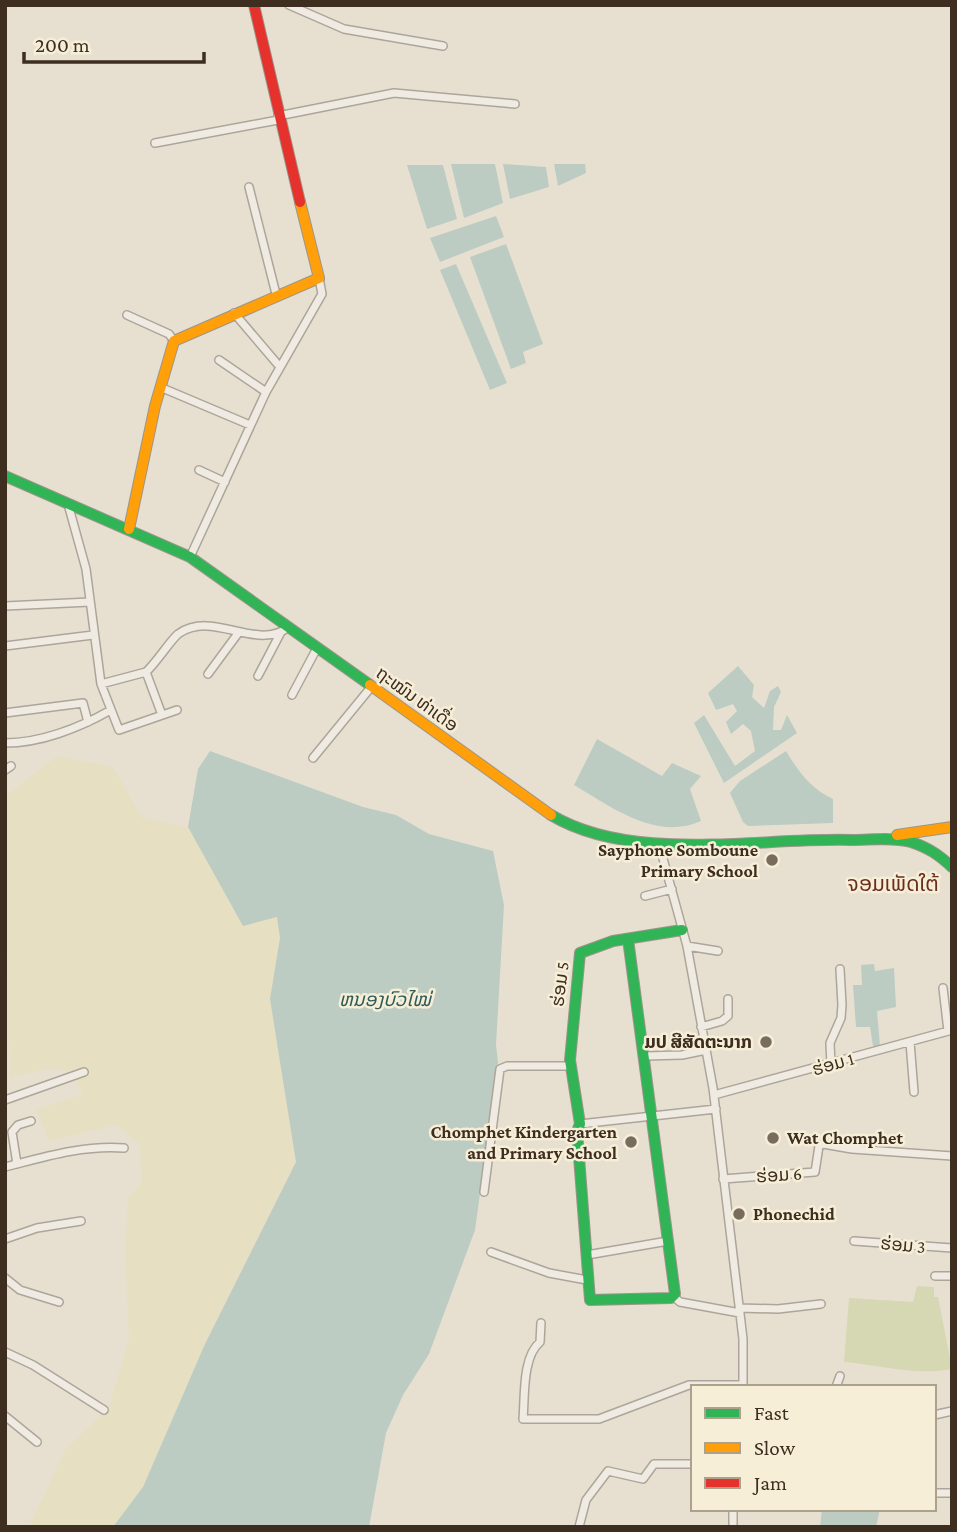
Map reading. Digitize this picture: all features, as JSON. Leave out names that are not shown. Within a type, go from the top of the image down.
[{"type":"street","points":[[190,557],[266,392],[323,291],[278,118],[254,5]]},
{"type":"street","points":[[289,5],[344,29],[443,46]]},
{"type":"street","points":[[155,143],[394,93],[515,104]]},
{"type":"street","points":[[250,187],[276,294]]},
{"type":"street","points":[[129,529],[160,387],[174,341],[276,294],[319,278]]},
{"type":"street","points":[[234,313],[280,367]]},
{"type":"street","points":[[127,315],[164,331],[174,341]]},
{"type":"street","points":[[219,360],[266,392]]},
{"type":"street","points":[[160,387],[250,425]]},
{"type":"street","points":[[199,470],[225,482]]},
{"type":"street","name":"ຖະໝົນ ທ່າເດື່ອ","points":[[5,476],[190,557],[232,583],[317,649],[556,819],[609,839],[659,844],[838,839],[908,841],[943,856],[952,867]]},
{"type":"street","points":[[67,503],[86,569],[101,684],[109,711],[119,730],[177,710]]},
{"type":"street","points":[[5,606],[90,602]]},
{"type":"street","points":[[101,684],[146,672],[179,634],[212,624],[239,632],[280,634]]},
{"type":"street","points":[[258,676],[280,634],[289,627]]},
{"type":"street","points":[[208,674],[239,632]]},
{"type":"street","points":[[5,646],[93,635]]},
{"type":"street","points":[[292,695],[317,649]]},
{"type":"street","points":[[146,672],[162,715]]},
{"type":"street","points":[[313,758],[372,686]]},
{"type":"street","points":[[5,713],[83,703],[88,722]]},
{"type":"street","points":[[5,743],[21,743],[88,722],[109,711]]},
{"type":"street","points":[[943,856],[933,841],[947,826]]},
{"type":"street","name":"ຖະໝົນ ທ່າເດື່ອ","points":[[838,839],[947,826]]},
{"type":"street","points":[[659,844],[687,946],[714,1095],[740,1310],[743,1385]]},
{"type":"street","points":[[645,896],[672,889]]},
{"type":"street","name":"ຮ່ອມ 5","points":[[587,1280],[577,1131],[580,1124],[571,1066],[572,1009],[580,953],[587,948],[682,930]]},
{"type":"street","points":[[628,939],[674,1297],[680,1303],[740,1310],[821,1304]]},
{"type":"street","points":[[687,946],[718,951]]},
{"type":"street","points":[[831,1065],[830,1042],[841,1018],[840,969]]},
{"type":"street","points":[[943,988],[950,1031]]},
{"type":"street","points":[[701,1027],[729,1016],[728,999]]},
{"type":"street","name":"ຮ່ອມ 1","points":[[714,1095],[950,1031]]},
{"type":"street","points":[[910,1042],[914,1093]]},
{"type":"street","points":[[645,1056],[682,1055],[706,1050]]},
{"type":"street","points":[[484,1192],[500,1069],[508,1066],[571,1066]]},
{"type":"street","points":[[5,1100],[84,1072]]},
{"type":"street","points":[[580,1124],[716,1109]]},
{"type":"street","points":[[17,1164],[12,1132],[18,1125],[31,1121]]},
{"type":"street","name":"ຮ່ອມ 6","points":[[723,1179],[816,1172],[821,1144],[852,1149],[952,1156]]},
{"type":"street","points":[[5,1167],[65,1152],[102,1147],[124,1148]]},
{"type":"street","points":[[5,1239],[37,1228],[81,1221]]},
{"type":"street","points":[[587,1255],[668,1241]]},
{"type":"street","name":"ຮ່ອມ 3","points":[[854,1241],[952,1248]]},
{"type":"street","points":[[491,1252],[549,1273],[587,1280],[590,1300],[674,1297]]},
{"type":"street","points":[[935,1276],[952,1276]]},
{"type":"street","points":[[5,1278],[20,1290],[59,1303]]},
{"type":"street","points":[[541,1324],[540,1342],[533,1348],[529,1359],[523,1419],[599,1419],[691,1385]]},
{"type":"street","points":[[5,1352],[33,1365],[104,1410]]},
{"type":"street","points":[[837,1385],[840,1376]]},
{"type":"street","points":[[5,1416],[37,1442]]},
{"type":"street","points":[[579,1527],[586,1500],[608,1471],[643,1479],[654,1464],[691,1464]]},
{"type":"shaded area","points":[[57,756],[113,767],[142,818],[188,827],[243,926],[277,917],[280,938],[270,999],[296,1162],[205,1344],[143,1487],[113,1527],[29,1527],[65,1450],[109,1407],[129,1339],[125,1253],[128,1199],[141,1182],[140,1144],[116,1125],[49,1141],[36,1110],[83,1094],[71,1071],[46,1069],[9,1078],[5,796]]},
{"type":"green space","points":[[917,1286],[934,1287],[934,1297],[938,1297],[952,1369],[911,1371],[844,1362],[849,1298],[913,1302]]},
{"type":"water","points":[[451,164],[495,164],[503,203],[464,218]]},
{"type":"water","points":[[503,164],[546,167],[549,187],[510,199]]},
{"type":"water","points":[[554,164],[585,164],[586,173],[558,186]]},
{"type":"water","points":[[407,165],[443,165],[457,219],[427,229]]},
{"type":"water","points":[[496,216],[504,237],[440,262],[430,238]]},
{"type":"water","points":[[506,244],[543,344],[523,352],[526,363],[511,369],[470,257]]},
{"type":"water","points":[[456,264],[507,383],[490,390],[440,270]]},
{"type":"water","points":[[738,666],[754,685],[752,697],[764,708],[770,691],[778,686],[781,692],[774,707],[773,730],[781,730],[787,715],[797,733],[724,783],[694,723],[704,715],[735,766],[755,751],[751,731],[743,724],[731,734],[726,722],[737,711],[733,704],[716,710],[708,693]]},
{"type":"water","points":[[597,739],[662,776],[672,763],[701,776],[690,789],[701,821],[668,827],[651,824],[619,812],[574,785]]},
{"type":"water","name":"ຫນອງບົວໄໝ່","points":[[210,751],[363,807],[396,815],[429,834],[493,851],[504,905],[496,1045],[498,1062],[475,1230],[429,1354],[403,1395],[386,1433],[369,1527],[113,1527],[143,1487],[205,1344],[296,1162],[270,999],[280,938],[277,917],[243,926],[188,827],[198,769]]},
{"type":"water","points":[[786,751],[806,779],[833,799],[833,823],[748,826],[743,822],[730,793],[740,781]]},
{"type":"water","points":[[874,964],[875,971],[894,968],[896,1007],[877,1011],[880,1046],[873,1046],[870,1027],[856,1027],[853,985],[862,985],[861,965]]},
{"type":"water","points":[[822,1511],[880,1511],[876,1527],[820,1527]]},
{"type":"traffic: fast","points":[[5,476],[190,557],[370,685]]},
{"type":"traffic: fast","points":[[551,815],[584,830],[620,839],[658,844],[904,840],[928,849],[952,867]]},
{"type":"traffic: fast","points":[[628,939],[675,1294],[671,1298],[590,1300],[577,1131],[580,1124],[570,1060],[580,953],[613,941],[682,930]]},
{"type":"traffic: slow","points":[[129,529],[155,406],[174,341],[319,278],[300,202]]},
{"type":"traffic: slow","points":[[370,685],[551,815]]},
{"type":"traffic: slow","points":[[897,835],[952,827]]},
{"type":"traffic: jam","points":[[254,5],[300,202]]},
{"type":"place","name":"Sayphone Somboune Primary School","points":[[772,860]]},
{"type":"place","name":"ມປ ສີສັດຕະນາກ","points":[[766,1042]]},
{"type":"place","name":"Wat Chomphet","points":[[773,1138]]},
{"type":"place","name":"Chomphet Kindergarten and Primary School","points":[[631,1142]]},
{"type":"place","name":"Phonechid","points":[[739,1214]]},
{"type":"district","name":"ຈອມເພັດໃຕ້","points":[[893,884]]}]
